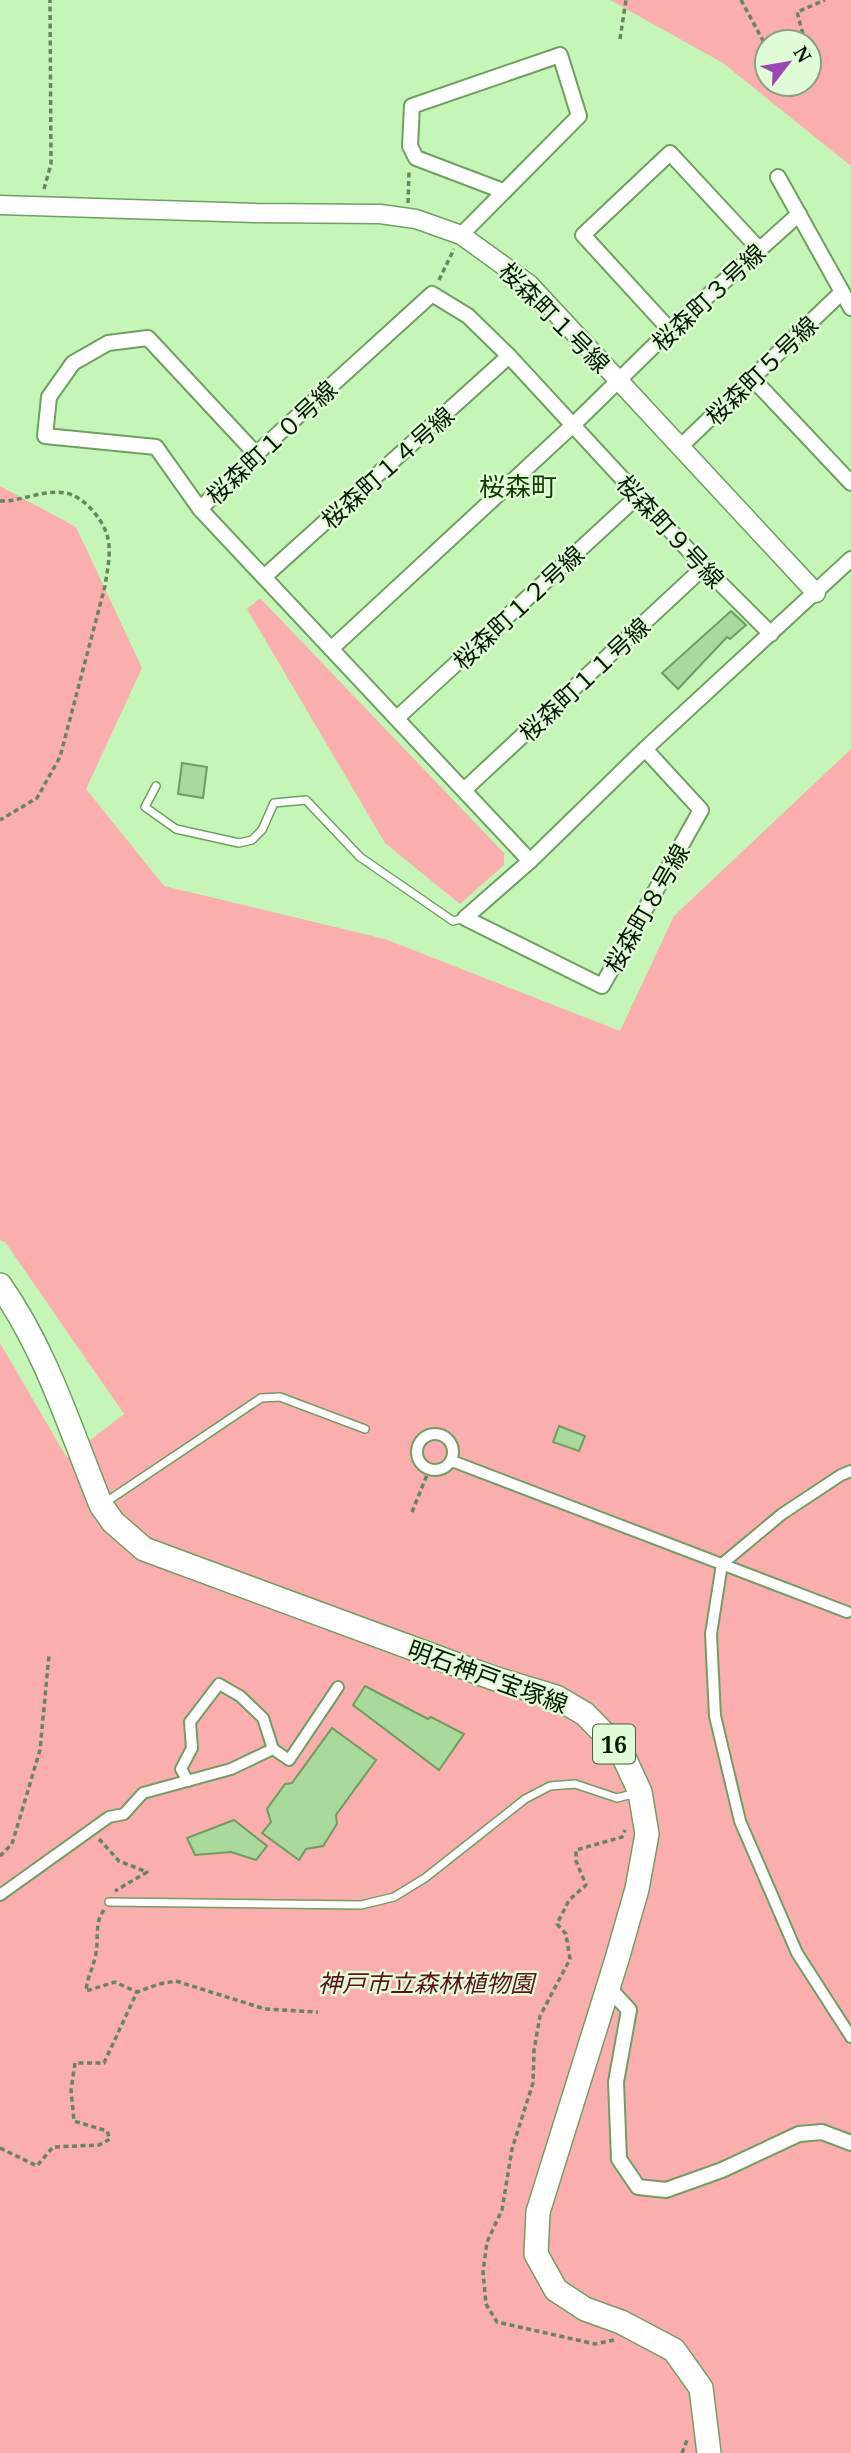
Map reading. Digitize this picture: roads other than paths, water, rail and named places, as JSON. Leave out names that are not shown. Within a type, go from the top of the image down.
[{"type":"main road","name":"明石神戸宝塚線","points":[[0,1284],[23,1318],[48,1369],[101,1505],[113,1522],[144,1549],[494,1678],[556,1697],[585,1714],[621,1751],[640,1792],[648,1834],[637,1889],[538,2212],[536,2254],[556,2290],[585,2309],[621,2322],[674,2350],[701,2388],[709,2453]]},
{"type":"street","points":[[461,234],[579,116],[560,55],[412,106],[410,146],[416,159],[503,191]]},
{"type":"street","points":[[670,330],[583,235],[670,153],[759,249]]},
{"type":"street","points":[[778,177],[851,308]]},
{"type":"street","name":"桜森町１号線","points":[[0,205],[380,214],[407,218],[461,234],[529,284],[816,593]]},
{"type":"street","name":"桜森町３号線","points":[[331,649],[573,425],[670,330],[799,214]]},
{"type":"street","name":"桜森町５号線","points":[[680,447],[842,292]]},
{"type":"street","name":"桜森町１０号線","points":[[509,356],[468,316],[432,294],[256,453],[200,509],[530,861]]},
{"type":"street","points":[[200,509],[156,447],[45,436],[49,397],[73,363],[108,343],[148,338],[256,453]]},
{"type":"street","points":[[509,356],[573,425]]},
{"type":"street","name":"桜森町１４号線","points":[[264,578],[509,356]]},
{"type":"street","points":[[752,378],[851,483]]},
{"type":"street","name":"桜森町９号線","points":[[573,425],[771,635]]},
{"type":"street","name":"桜森町１２号線","points":[[397,718],[639,495]]},
{"type":"street","points":[[465,918],[530,861],[645,749],[851,559]]},
{"type":"street","name":"桜森町１１号線","points":[[464,790],[704,567]]},
{"type":"street","name":"桜森町８号線","points":[[465,918],[602,986],[701,810],[645,749]]},
{"type":"street","points":[[439,1434],[449,1439],[454,1450],[452,1461],[442,1469],[429,1470],[420,1464],[416,1453],[419,1442],[428,1435],[439,1434]]},
{"type":"street","points":[[452,1461],[847,1612]]},
{"type":"street","points":[[851,1471],[782,1514],[722,1564],[711,1634],[715,1716],[740,1821],[797,1953],[851,2037]]},
{"type":"street","points":[[188,1781],[181,1769],[192,1748],[190,1722],[219,1684],[240,1696],[263,1717],[273,1749],[289,1760],[338,1687]]},
{"type":"street","points":[[0,1895],[109,1817],[124,1814],[143,1793],[231,1769],[273,1749]]},
{"type":"street","points":[[607,1986],[629,2010],[616,2082],[619,2159],[638,2187],[666,2190],[722,2170],[799,2134],[822,2132],[851,2143]]},
{"type":"lane","points":[[156,786],[145,807],[176,829],[239,843],[252,840],[262,830],[274,803],[306,800],[360,857],[453,921],[465,918]]},
{"type":"lane","points":[[101,1505],[261,1398],[280,1397],[365,1429]]},
{"type":"lane","points":[[109,1902],[361,1905],[394,1897],[425,1878],[525,1798],[550,1786],[575,1784],[617,1798],[640,1792]]},
{"type":"district","name":"桜森町","points":[[518,486]]},
{"type":"park label","name":"神戸市立森林植物園","points":[[426,1982]]}]
